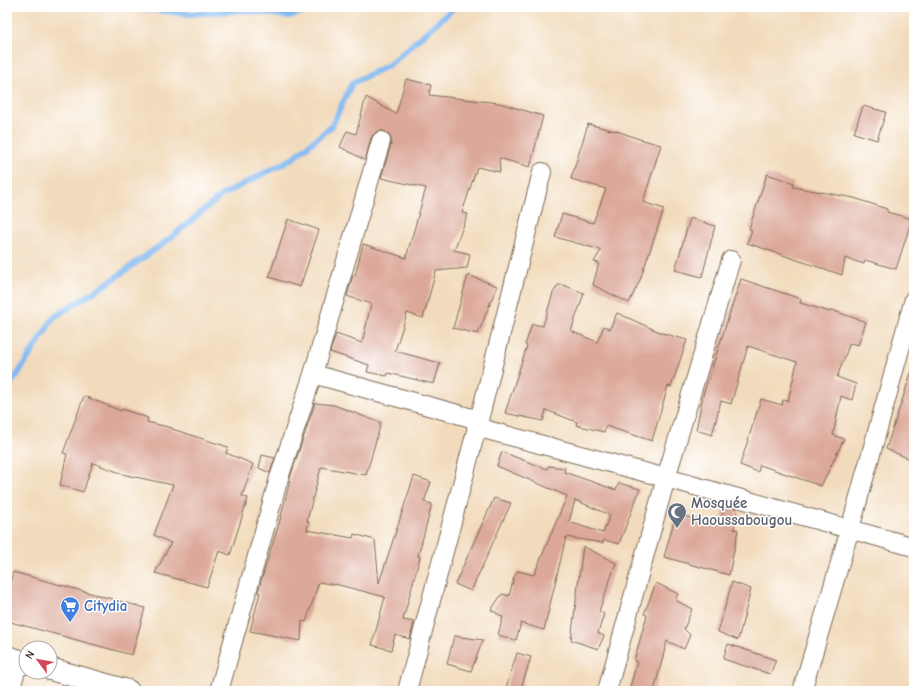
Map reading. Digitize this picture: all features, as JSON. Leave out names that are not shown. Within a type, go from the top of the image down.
[{"type":"main road","points":[[58,671],[128,691]]},
{"type":"street","points":[[219,691],[279,478],[313,374],[381,141]]},
{"type":"street","points":[[407,691],[478,424],[542,172]]},
{"type":"street","points":[[607,691],[666,478],[730,260]]},
{"type":"street","points":[[802,691],[850,529],[914,299]]},
{"type":"street","points":[[313,374],[478,424],[914,548]]},
{"type":"street","points":[[10,691],[17,660]]},
{"type":"building","points":[[406,79],[431,85],[429,95],[499,103],[543,116],[530,167],[499,158],[500,172],[477,167],[462,213],[468,214],[454,250],[470,254],[467,268],[436,271],[423,318],[407,313],[395,351],[440,363],[434,384],[388,373],[387,376],[367,372],[369,365],[330,352],[336,334],[362,343],[371,304],[347,296],[353,275],[355,276],[363,244],[406,258],[426,188],[381,178],[391,144],[389,134],[384,131],[378,131],[371,138],[365,160],[340,147],[347,131],[356,134],[366,97],[396,114]]},
{"type":"building","points":[[863,106],[886,112],[877,140],[854,133]]},
{"type":"building","points":[[588,124],[615,130],[661,145],[643,202],[664,209],[640,280],[629,303],[593,285],[599,263],[594,262],[601,250],[555,237],[562,214],[593,223],[606,189],[571,179]]},
{"type":"building","points":[[767,174],[794,183],[793,187],[854,198],[887,209],[887,212],[912,219],[896,269],[865,260],[864,264],[845,258],[842,275],[747,243],[752,230],[749,229]]},
{"type":"building","points":[[690,218],[715,226],[702,277],[675,270]]},
{"type":"building","points":[[288,219],[319,230],[300,287],[269,277]]},
{"type":"building","points":[[468,275],[497,286],[478,334],[453,328]]},
{"type":"building","points":[[741,279],[801,299],[800,303],[830,312],[831,310],[866,322],[858,345],[850,343],[837,377],[856,384],[852,400],[841,396],[833,435],[844,439],[821,486],[760,465],[758,472],[740,465],[761,399],[782,405],[783,400],[788,401],[797,362],[748,346],[731,404],[721,401],[712,435],[696,430],[703,395]]},
{"type":"building","points":[[558,285],[563,285],[584,293],[571,331],[597,342],[604,326],[610,329],[617,313],[662,333],[687,340],[671,387],[668,386],[652,441],[606,426],[604,432],[576,425],[577,422],[546,410],[543,421],[505,413],[527,346],[525,345],[532,324],[543,326],[553,293]]},
{"type":"building","points":[[911,373],[914,373],[914,448],[910,459],[886,449]]},
{"type":"building","points":[[84,396],[121,411],[122,409],[148,418],[147,422],[172,428],[228,447],[226,453],[253,464],[242,496],[248,498],[230,555],[219,551],[207,587],[155,573],[171,543],[154,535],[173,485],[126,475],[93,463],[83,492],[60,485],[67,454],[63,453]]},
{"type":"building","points":[[315,403],[334,405],[381,423],[366,475],[321,467],[307,521],[309,522],[307,530],[353,538],[354,534],[375,540],[379,583],[414,476],[431,482],[424,502],[432,504],[418,556],[420,557],[403,620],[414,622],[410,639],[395,635],[391,650],[372,645],[385,597],[335,584],[319,582],[306,622],[302,621],[301,641],[250,631],[260,593],[258,593],[280,520],[289,481]]},
{"type":"building","points":[[502,452],[547,469],[548,466],[565,468],[564,472],[616,490],[619,483],[640,489],[619,544],[604,540],[603,543],[566,537],[544,630],[521,623],[516,640],[498,635],[503,617],[491,610],[502,594],[509,596],[514,577],[518,571],[534,575],[567,496],[497,466]],"holes":[[[575,500],[610,515],[603,533],[569,522]]]},
{"type":"building","points":[[262,455],[275,458],[270,473],[259,468]]},
{"type":"building","points":[[494,498],[511,503],[471,591],[455,584]]},
{"type":"building","points":[[725,505],[737,509],[734,529],[738,530],[729,575],[664,557],[676,514],[720,525]]},
{"type":"building","points":[[583,546],[616,563],[599,611],[604,614],[598,633],[604,636],[598,649],[571,640]]},
{"type":"building","points":[[13,572],[145,608],[132,655],[7,621],[7,593]]},
{"type":"building","points":[[732,582],[751,589],[738,640],[718,632]]},
{"type":"building","points":[[656,583],[678,594],[675,600],[692,609],[684,629],[690,635],[684,649],[667,641],[654,691],[629,691],[637,662],[634,661],[647,615],[644,614]]},
{"type":"building","points":[[454,636],[483,640],[471,671],[447,664]]},
{"type":"building","points":[[728,644],[776,660],[770,674],[723,659]]},
{"type":"building","points":[[517,653],[531,657],[520,691],[505,691]]},
{"type":"waterway","points":[[129,7],[189,14],[243,10],[288,16],[319,7]]},
{"type":"waterway","points":[[7,387],[16,377],[54,317],[105,285],[168,240],[222,195],[292,159],[332,126],[352,83],[389,65],[455,7]]},
{"type":"place","name":"Mosquée Haoussabougou","points":[[677,529]]},
{"type":"place","name":"Citydia","points":[[70,623]]}]
